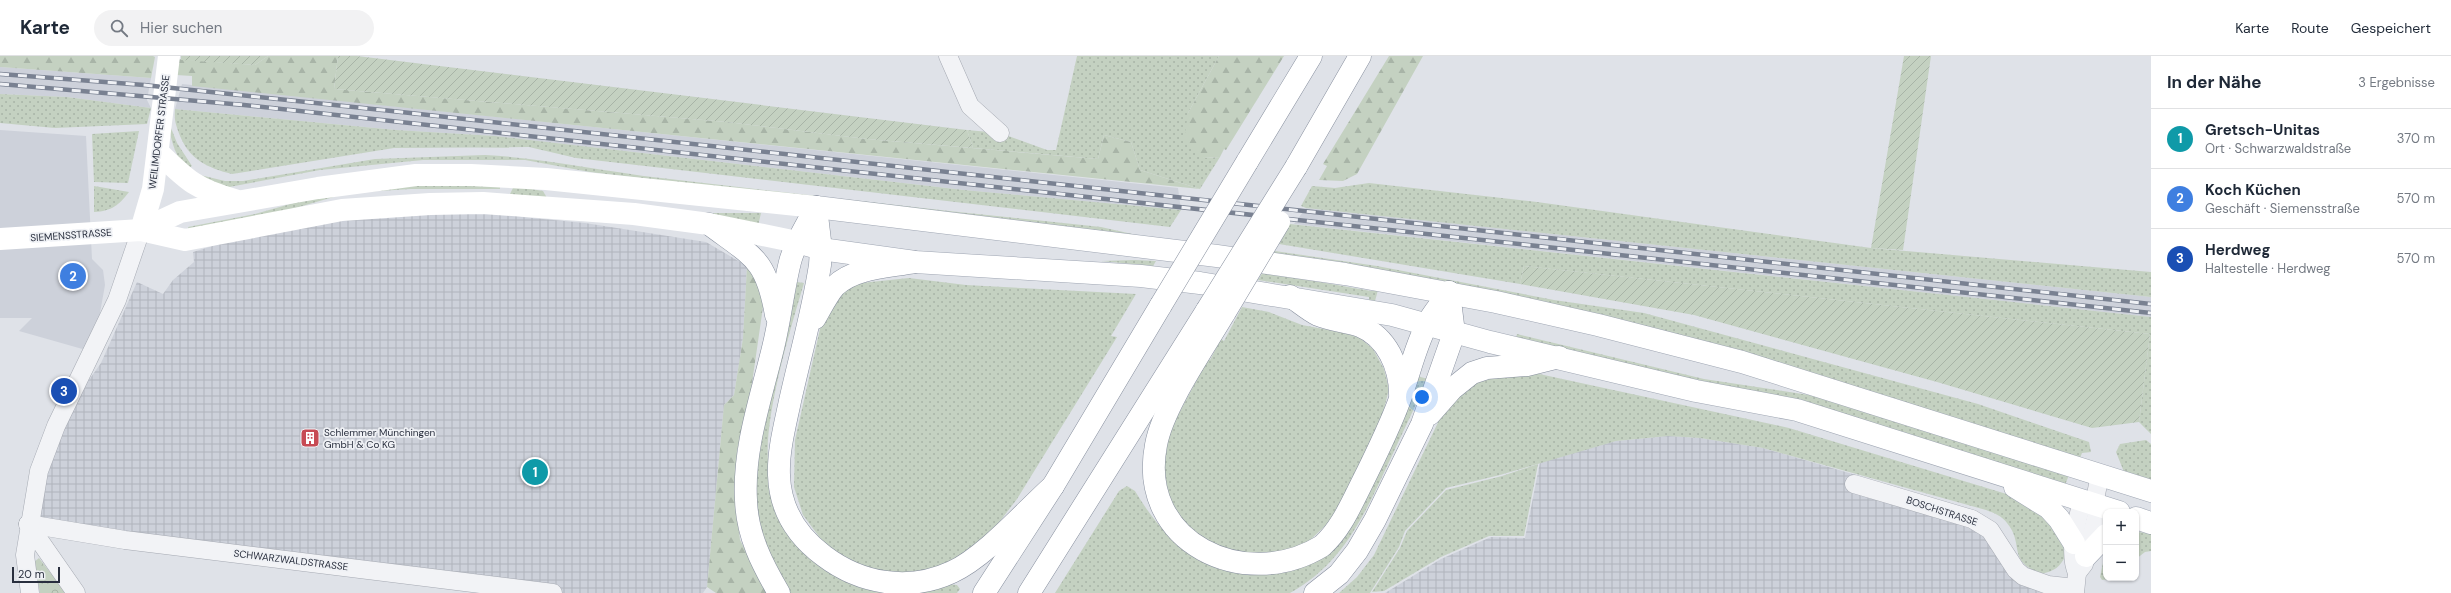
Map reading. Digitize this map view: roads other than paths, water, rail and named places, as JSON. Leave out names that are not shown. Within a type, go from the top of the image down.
[{"type":"main road","name":"WEILIMDORFER STRASSE","points":[[141,230],[153,189],[169,56]]},
{"type":"main road","points":[[984,593],[1053,486],[1311,56]]},
{"type":"main road","points":[[1029,593],[1216,311],[1303,168],[1326,115],[1360,56]]},
{"type":"main road","points":[[158,152],[188,181],[207,192],[242,202]]},
{"type":"main road","points":[[483,203],[503,192],[507,186],[506,176]]},
{"type":"main road","points":[[141,230],[180,212],[318,188],[402,177],[506,176],[816,207],[1217,256],[1449,292],[1598,325],[1742,362],[2151,491]]},
{"type":"main road","points":[[141,230],[185,240],[342,210],[483,203],[634,214],[709,224],[797,242],[822,249],[915,262],[1141,276],[1290,296],[1385,313],[1454,333],[1696,391],[1797,410],[2110,509]]},
{"type":"main road","points":[[816,207],[822,249],[818,278],[783,433],[778,474],[781,496],[787,513],[799,534],[834,564],[859,577],[885,582],[908,583],[931,580],[953,572],[989,545],[1053,486]]},
{"type":"main road","points":[[779,593],[756,548],[750,530],[746,501],[749,446],[778,326],[790,262],[797,242],[816,207]]},
{"type":"main road","points":[[709,224],[755,258],[762,268],[770,285],[778,326]]},
{"type":"main road","name":"SIEMENSSTRASSE","points":[[0,239],[141,230]]},
{"type":"main road","points":[[804,339],[835,286],[849,276],[869,270],[915,262]]},
{"type":"main road","points":[[1216,311],[1164,419],[1155,446],[1154,485],[1159,507],[1164,518],[1186,544],[1205,558],[1228,568],[1265,571],[1302,560],[1322,546],[1342,522],[1352,504],[1399,401],[1427,324],[1449,292]]},
{"type":"main road","points":[[1315,593],[1339,574],[1357,551],[1375,520],[1422,424],[1454,333],[1449,292]]},
{"type":"main road","points":[[1290,296],[1318,315],[1360,326],[1377,338],[1387,350],[1398,372],[1399,401]]},
{"type":"main road","points":[[1422,424],[1452,389],[1472,373],[1487,368],[1527,365],[1558,357]]},
{"type":"main road","points":[[2009,478],[2016,488],[2048,508],[2059,519],[2077,571]]},
{"type":"main road","points":[[2139,519],[2151,523]]},
{"type":"main road","points":[[2139,523],[2151,523]]},
{"type":"main road","points":[[2077,571],[2103,539]]},
{"type":"street","points":[[948,56],[970,106],[1000,133]]},
{"type":"street","points":[[30,593],[25,555],[28,524],[39,471],[56,426],[117,300],[141,230]]},
{"type":"street","points":[[2077,571],[2097,514],[2094,504],[2100,475]]},
{"type":"street","name":"BOSCHSTRASSE","points":[[1854,484],[1972,519],[1990,530],[2016,570],[2023,576],[2048,585],[2077,571]]},
{"type":"street","points":[[28,524],[76,593]]},
{"type":"street","name":"SCHWARZWALDSTRASSE","points":[[28,524],[125,540],[553,593]]},
{"type":"railway","points":[[0,74],[144,85],[401,112],[2151,304]]},
{"type":"railway","points":[[0,84],[244,105],[2151,313]]},
{"type":"place","name":"Koch Küchen","points":[[73,276]]},
{"type":"place","name":"Herdweg","points":[[64,391]]},
{"type":"place","name":"Schlemmer Münchingen GmbH & Co KG","points":[[310,438]]},
{"type":"place","name":"Gretsch-Unitas","points":[[535,472]]}]
